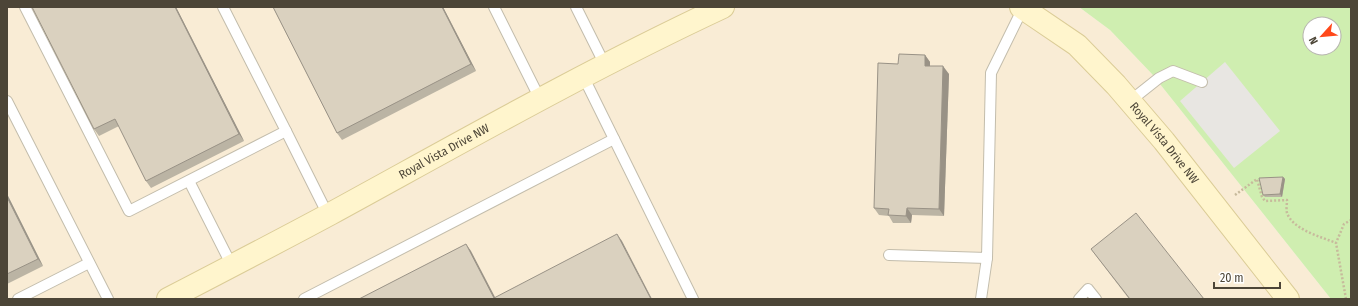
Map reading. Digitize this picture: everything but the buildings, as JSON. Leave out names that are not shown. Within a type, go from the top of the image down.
[{"type":"street","name":"Royal Vista Drive NW","points":[[168,299],[328,215],[540,98],[723,7]]},
{"type":"street","name":"Royal Vista Drive NW","points":[[1022,8],[1077,45],[1130,100],[1288,299]]},
{"type":"lane","points":[[25,7],[129,211],[286,131]]},
{"type":"lane","points":[[223,7],[328,215]]},
{"type":"lane","points":[[494,7],[540,98]]},
{"type":"lane","points":[[576,7],[605,65]]},
{"type":"lane","points":[[981,299],[987,258],[991,73],[1022,8]]},
{"type":"lane","points":[[1130,100],[1159,78],[1173,71],[1202,82]]},
{"type":"lane","points":[[583,76],[693,299]]},
{"type":"lane","points":[[7,101],[108,299]]},
{"type":"lane","points":[[304,299],[614,139]]},
{"type":"lane","points":[[188,181],[232,266]]},
{"type":"lane","points":[[889,255],[987,258]]},
{"type":"lane","points":[[18,299],[89,263]]},
{"type":"lane","points":[[1079,299],[1088,289],[1096,299]]},
{"type":"path","points":[[1235,195],[1257,179],[1262,197],[1265,201],[1287,200],[1287,211],[1290,218],[1299,226],[1336,243]]},
{"type":"path","points":[[1346,299],[1336,243],[1344,224],[1351,220]]},
{"type":"shaded area","points":[[7,7],[1079,7],[1110,30],[1152,74],[1331,299],[7,299]]},
{"type":"shaded area","points":[[1225,62],[1280,131],[1234,168],[1180,101]]},
{"type":"green space","points":[[1079,7],[1351,7],[1351,299],[1331,299],[1152,74],[1110,30]]}]
